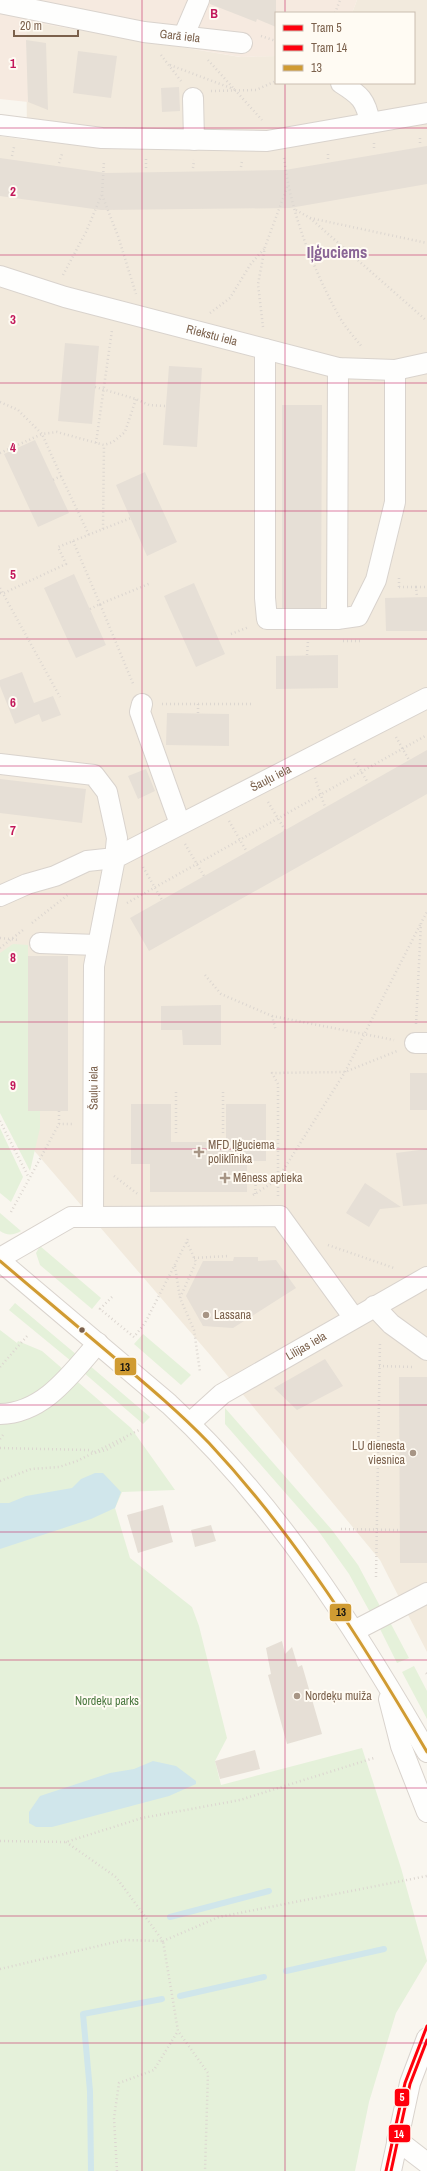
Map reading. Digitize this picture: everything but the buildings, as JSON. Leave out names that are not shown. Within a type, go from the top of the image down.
[{"type":"street","points":[[184,35],[199,0]]},
{"type":"street","name":"Garā iela","points":[[7,9],[144,32],[184,35],[242,43]]},
{"type":"street","points":[[342,84],[357,94],[367,106],[370,123]]},
{"type":"street","points":[[192,98],[194,140]]},
{"type":"street","points":[[0,125],[102,138],[267,141],[427,113]]},
{"type":"street","name":"Riekstu iela","points":[[0,276],[55,294],[338,368],[395,370],[427,363]]},
{"type":"street","points":[[266,349],[265,598],[267,619],[338,619],[358,616],[376,580],[395,502],[395,370]]},
{"type":"street","points":[[338,368],[338,619]]},
{"type":"street","name":"Šauļu iela","points":[[0,896],[27,884],[55,876],[87,861],[124,854],[427,698]]},
{"type":"street","points":[[142,704],[140,712],[178,825]]},
{"type":"street","points":[[0,764],[94,775],[107,792],[117,838],[124,854]]},
{"type":"street","name":"Šauļu iela","points":[[93,1217],[94,966],[104,916],[124,854]]},
{"type":"street","points":[[40,943],[97,945]]},
{"type":"street","points":[[354,1318],[280,1216],[71,1217],[0,1259],[190,1423],[248,1487],[301,1552],[382,1674],[427,1752]]},
{"type":"street","name":"Lilijas iela","points":[[190,1423],[222,1394],[354,1318],[377,1310],[427,1277]]},
{"type":"street","points":[[377,1310],[423,1358]]},
{"type":"street","points":[[0,1414],[15,1413],[34,1405],[56,1390],[98,1343]]},
{"type":"street","points":[[354,1631],[427,1593]]},
{"type":"street","points":[[382,1674],[401,1746],[427,1812]]},
{"type":"street","points":[[391,2171],[410,2083],[427,2038]]},
{"type":"street","points":[[397,2140],[427,2163]]},
{"type":"path","points":[[335,12],[340,0]]},
{"type":"path","points":[[144,32],[192,98],[205,91],[256,90],[275,81]]},
{"type":"path","points":[[184,35],[237,91],[278,139]]},
{"type":"path","points":[[169,65],[237,91]]},
{"type":"path","points":[[284,158],[288,185],[304,243],[341,319],[362,347]]},
{"type":"path","points":[[55,294],[102,194],[104,161]]},
{"type":"path","points":[[266,349],[258,284],[265,247],[288,185]]},
{"type":"path","points":[[102,194],[118,236],[144,317]]},
{"type":"path","points":[[295,209],[310,218],[427,321]]},
{"type":"path","points":[[310,218],[427,243]]},
{"type":"path","points":[[208,315],[230,298],[250,265],[265,247]]},
{"type":"path","points":[[96,443],[115,310]]},
{"type":"path","points":[[95,387],[104,388],[149,405],[166,406]]},
{"type":"path","points":[[0,453],[42,434],[57,432],[104,445],[113,442],[125,432],[136,399]]},
{"type":"path","points":[[0,402],[18,410],[42,434],[89,535]]},
{"type":"path","points":[[102,529],[104,445]]},
{"type":"path","points":[[53,480],[62,476]]},
{"type":"path","points":[[0,593],[4,593],[66,564],[58,547],[131,518]]},
{"type":"path","points":[[73,541],[142,704],[251,704]]},
{"type":"path","points":[[90,609],[151,583]]},
{"type":"path","points":[[416,587],[417,597]]},
{"type":"path","points":[[372,588],[427,587]]},
{"type":"path","points":[[0,588],[60,697]]},
{"type":"path","points":[[307,656],[307,641],[314,641]]},
{"type":"path","points":[[337,641],[360,641]]},
{"type":"path","points":[[198,704],[198,713]]},
{"type":"path","points":[[386,719],[410,760]]},
{"type":"path","points":[[104,916],[427,735]]},
{"type":"path","points":[[343,741],[368,783]]},
{"type":"path","points":[[308,759],[325,808]]},
{"type":"path","points":[[258,784],[285,830]]},
{"type":"path","points":[[219,805],[246,852]]},
{"type":"path","points":[[178,825],[204,876]]},
{"type":"path","points":[[124,854],[155,888],[162,900]]},
{"type":"path","points":[[0,948],[72,892]]},
{"type":"path","points":[[277,1180],[345,1072],[427,912]]},
{"type":"path","points":[[421,923],[421,1044]]},
{"type":"path","points":[[205,975],[221,994],[272,1016],[365,1035],[421,1044]]},
{"type":"path","points":[[272,1016],[276,1031]]},
{"type":"path","points":[[280,1216],[277,1180],[278,1084],[272,1073],[345,1072],[421,1044]]},
{"type":"path","points":[[176,1092],[176,1136]]},
{"type":"path","points":[[222,1092],[222,1135]]},
{"type":"path","points":[[11,1212],[59,1124],[59,1111]]},
{"type":"path","points":[[0,1121],[29,1178]]},
{"type":"path","points":[[59,1124],[93,1124]]},
{"type":"path","points":[[93,1158],[141,1196]]},
{"type":"path","points":[[255,1216],[256,1180],[277,1180]]},
{"type":"path","points":[[112,1297],[100,1309],[134,1337],[146,1323],[186,1242],[196,1262],[180,1298]]},
{"type":"path","points":[[322,1243],[394,1268]]},
{"type":"path","points":[[194,1258],[229,1256]]},
{"type":"path","points":[[174,1266],[180,1298],[194,1330],[200,1372]]},
{"type":"path","points":[[376,1577],[379,1366],[377,1310]]},
{"type":"path","points":[[0,1367],[28,1335]]},
{"type":"path","points":[[379,1366],[423,1358]]},
{"type":"path","points":[[0,1481],[31,1469],[59,1467],[95,1453],[141,1429]]},
{"type":"path","points":[[0,1448],[89,1450],[95,1453]]},
{"type":"path","points":[[341,1529],[400,1530]]},
{"type":"path","points":[[0,1840],[66,1842],[142,1818],[240,1800],[374,1758]]},
{"type":"path","points":[[66,1842],[116,1877],[162,1941],[178,2031],[208,2073],[205,2171]]},
{"type":"path","points":[[0,1969],[124,1940],[162,1941],[219,1917],[427,1876]]},
{"type":"path","points":[[117,2171],[114,2118],[119,2083],[154,2070],[178,2031]]},
{"type":"shaded area","points":[[0,0],[357,0],[352,12],[275,12],[275,56],[241,57],[26,21],[28,102],[0,99]]},
{"type":"shaded area","points":[[357,0],[427,0],[427,1652],[380,1560],[211,1356],[0,1111],[0,136],[27,140],[26,21],[240,57],[275,56],[275,84],[415,84],[415,12],[352,12]]},
{"type":"shaded area","points":[[95,1473],[103,1473],[121,1492],[115,1508],[91,1519],[0,1549],[0,1503],[9,1503],[26,1496],[72,1488],[81,1479]]},
{"type":"shaded area","points":[[153,1761],[176,1766],[196,1781],[196,1784],[169,1796],[52,1827],[36,1827],[29,1823],[29,1812],[40,1796],[110,1773],[134,1769]]},
{"type":"green space","points":[[13,944],[28,945],[28,1111],[40,1111],[40,1128],[30,1171],[0,1113],[0,953]]},
{"type":"green space","points":[[0,1128],[23,1177],[11,1202],[0,1193]]},
{"type":"green space","points":[[0,1213],[21,1231],[5,1234],[0,1231]]},
{"type":"green space","points":[[40,1246],[101,1298],[92,1309],[40,1265],[36,1253]]},
{"type":"green space","points":[[15,1303],[77,1355],[71,1361],[9,1310]]},
{"type":"green space","name":"Nordeķu parks","points":[[0,1330],[17,1343],[18,1341],[42,1351],[131,1428],[175,1490],[122,1492],[115,1508],[130,1558],[192,1607],[199,1626],[227,1738],[215,1761],[221,1785],[362,1748],[401,1868],[427,1961],[396,2013],[369,2102],[355,2171],[0,2171]]},
{"type":"green space","points":[[143,1334],[191,1375],[181,1385],[134,1344]]},
{"type":"green space","points":[[89,1365],[150,1417],[143,1424],[83,1372]]},
{"type":"green space","points":[[225,1408],[332,1530],[358,1565],[381,1608],[371,1614],[349,1574],[317,1529],[225,1424]]},
{"type":"green space","points":[[386,1622],[391,1624],[409,1658],[397,1663],[380,1629]]},
{"type":"green space","points":[[414,1666],[427,1691],[427,1719],[402,1672]]},
{"type":"waterway","points":[[170,1917],[269,1891]]},
{"type":"waterway","points":[[286,1971],[384,1949]]},
{"type":"waterway","points":[[180,1996],[264,1977]]},
{"type":"waterway","points":[[91,2171],[90,2091],[83,2014],[162,1999]]},
{"type":"tram line","name":"5","points":[[386,2171],[405,2083],[427,2026]]},
{"type":"tram line","name":"14","points":[[391,2171],[410,2084],[427,2040]]},
{"type":"transit line","name":"13","points":[[0,1261],[175,1410],[209,1443],[241,1479],[271,1515],[327,1592],[353,1631],[427,1752]]},
{"type":"place","name":"MFD Iļģuciema poliklīnika","points":[[199,1152]]},
{"type":"place","name":"Mēness aptieka","points":[[225,1178]]},
{"type":"place","name":"Lassana","points":[[206,1315]]},
{"type":"place","name":"LU dienesta viesnica","points":[[413,1453]]},
{"type":"place","name":"Nordeķu muiža","points":[[297,1696]]},
{"type":"district","name":"Iļģuciems","points":[[337,252]]}]
